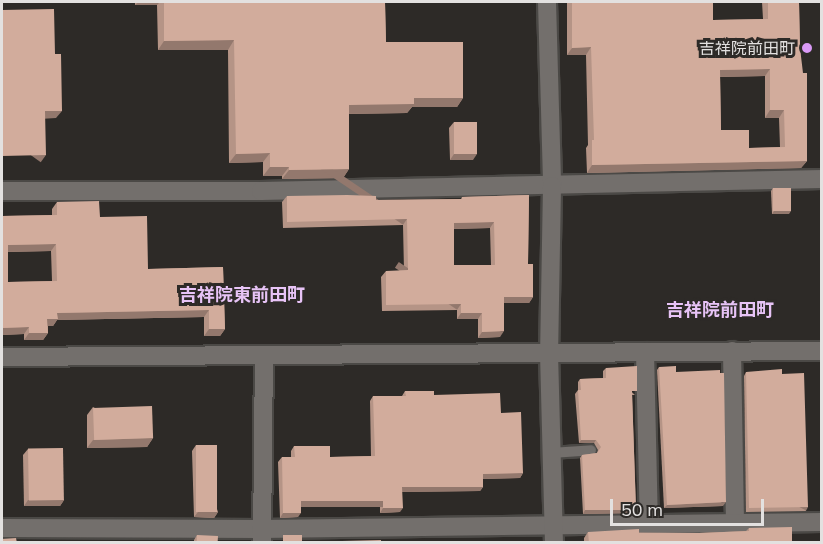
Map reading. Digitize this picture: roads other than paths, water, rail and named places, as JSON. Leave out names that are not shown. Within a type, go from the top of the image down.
[{"type":"street","points":[[547,2],[552,186],[549,353],[554,534]]},
{"type":"street","points":[[2,191],[249,191],[822,179]]},
{"type":"street","points":[[732,351],[735,524]]},
{"type":"street","points":[[2,357],[822,351]]},
{"type":"street","points":[[645,352],[650,525]]},
{"type":"street","points":[[261,536],[264,355]]},
{"type":"street","points":[[2,528],[261,536],[554,534],[650,525],[822,522]]},
{"type":"lane","points":[[552,453],[591,450]]},
{"type":"place","name":"吉祥院前田町","points":[[807,48]]},
{"type":"district","name":"吉祥院東前田町","points":[[242,295]]},
{"type":"district","name":"吉祥院前田町","points":[[720,310]]}]
